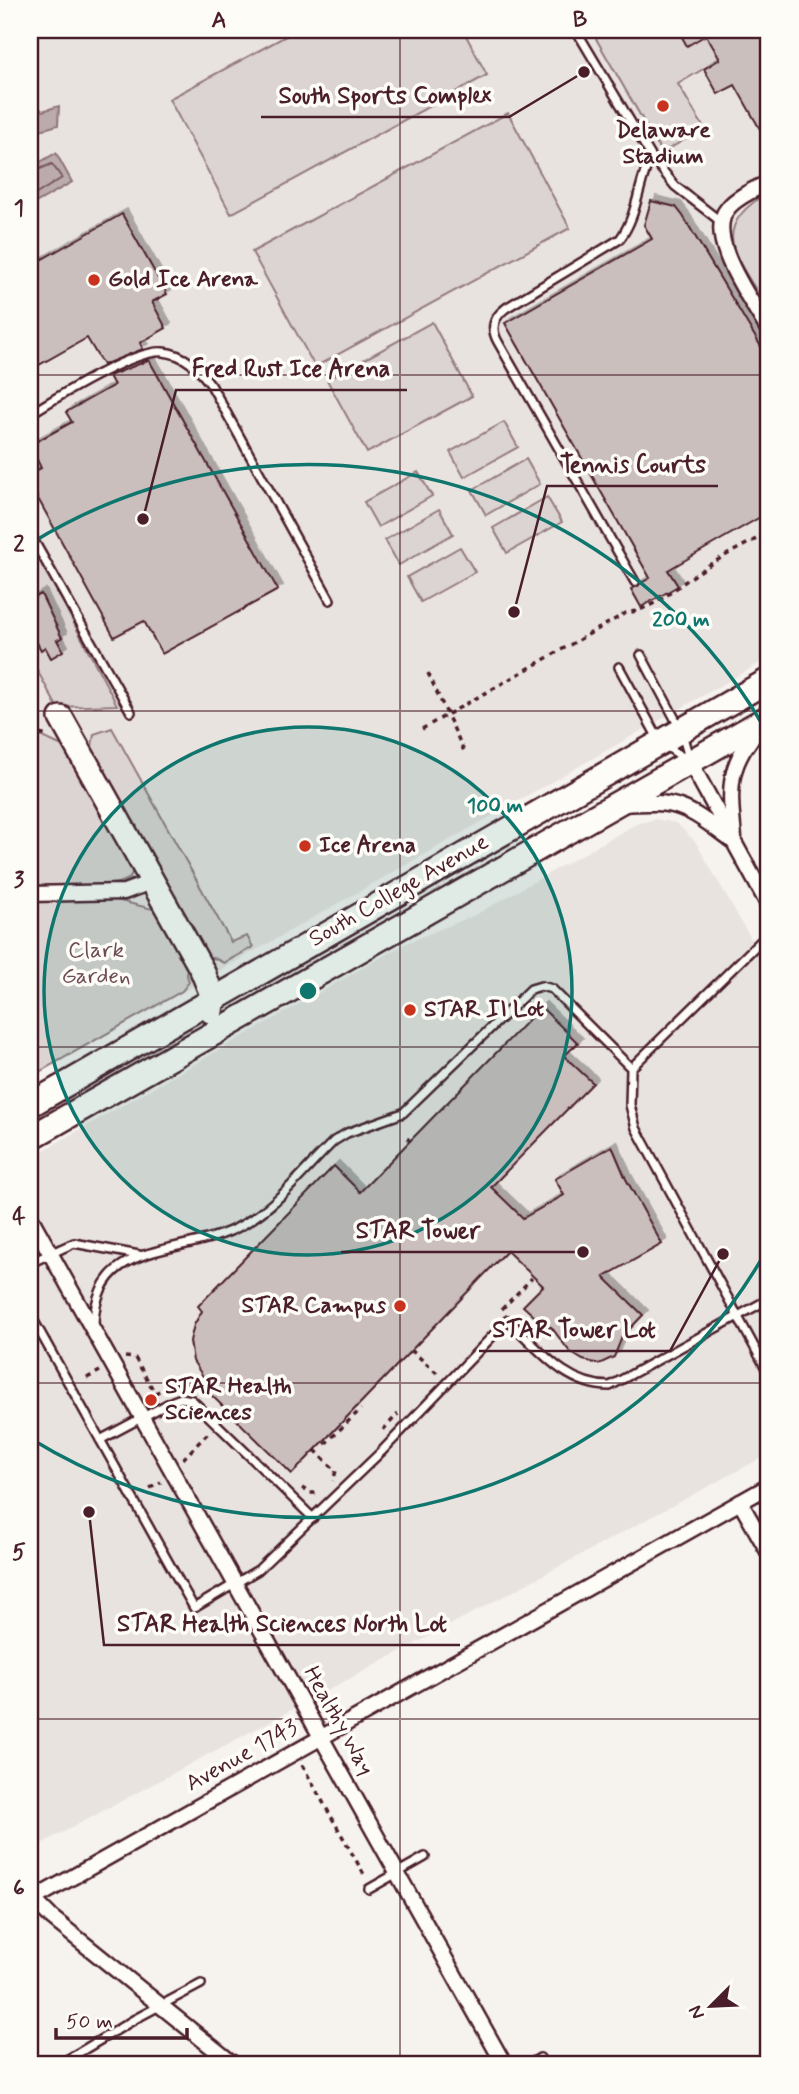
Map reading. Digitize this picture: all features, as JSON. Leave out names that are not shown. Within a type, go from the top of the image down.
[{"type":"main road","name":"South College Avenue","points":[[30,1105],[213,997],[769,680]]},
{"type":"main road","name":"South College Avenue","points":[[30,1138],[769,717]]},
{"type":"main road","points":[[60,729],[153,881],[202,970],[213,997],[206,1038]]},
{"type":"street","points":[[769,182],[734,201],[720,221],[723,250],[769,331]]},
{"type":"street","points":[[735,843],[731,774],[744,746],[769,717]]},
{"type":"street","points":[[690,762],[769,906]]},
{"type":"street","points":[[615,805],[661,802],[681,805],[735,843]]},
{"type":"street","points":[[30,894],[124,892],[153,881]]},
{"type":"street","name":"Healthy Way","points":[[30,1217],[504,2064]]},
{"type":"street","name":"Avenue 1743","points":[[31,1899],[769,1486]]},
{"type":"street","points":[[740,1502],[769,1553]]},
{"type":"street","points":[[31,1899],[233,2064]]},
{"type":"lane","points":[[576,30],[651,156],[675,186],[720,221]]},
{"type":"lane","points":[[635,582],[494,335],[497,315],[620,239],[630,225],[639,184],[651,156]]},
{"type":"lane","points":[[30,415],[125,361],[145,353],[164,352],[189,361],[211,385],[330,600]]},
{"type":"lane","points":[[30,534],[131,712]]},
{"type":"lane","points":[[641,655],[681,730],[690,762]]},
{"type":"lane","points":[[619,667],[660,742],[690,762]]},
{"type":"lane","points":[[769,933],[631,1068],[629,1105],[636,1128],[769,1374]]},
{"type":"lane","points":[[94,1332],[95,1307],[103,1283],[125,1262],[140,1255],[209,1240],[269,1209],[334,1141],[347,1133],[393,1119],[420,1099],[531,989],[541,986],[552,989],[631,1068]]},
{"type":"lane","points":[[30,1263],[74,1243],[140,1255]]},
{"type":"lane","points":[[30,1320],[35,1324],[194,1608],[258,1570],[393,1440],[508,1320],[568,1376],[584,1382],[610,1386],[769,1299]]},
{"type":"lane","points":[[100,1440],[181,1398],[192,1401],[217,1422],[313,1518]]},
{"type":"lane","points":[[369,1889],[425,1857]]},
{"type":"lane","points":[[60,2064],[201,1984]]},
{"type":"lane","points":[[530,2064],[540,2058]]},
{"type":"path","points":[[422,729],[626,613],[642,611],[679,589],[691,577],[769,532]]},
{"type":"path","points":[[428,673],[464,751]]},
{"type":"path","points":[[30,732],[60,729]]},
{"type":"path","points":[[495,1316],[531,1278]]},
{"type":"path","points":[[411,1350],[438,1374]]},
{"type":"path","points":[[326,1444],[361,1409]]},
{"type":"path","points":[[150,1488],[173,1472],[217,1422]]},
{"type":"path","points":[[315,1450],[336,1471]]},
{"type":"path","points":[[318,1707],[325,1704],[333,1713]]},
{"type":"path","points":[[280,1725],[293,1718]]},
{"type":"path","points":[[348,1741],[353,1750]]},
{"type":"path","points":[[302,1765],[366,1878]]},
{"type":"shaded area","points":[[30,30],[769,30],[769,658],[30,1079]]},
{"type":"shaded area","name":"STAR Campus","points":[[655,819],[676,823],[695,841],[769,970],[769,1454],[30,1850],[30,1158],[404,944],[475,915],[636,824]]},
{"type":"green space","points":[[297,30],[463,30],[487,75],[231,214],[169,99]]},
{"type":"green space","name":"Delaware Stadium","points":[[591,30],[769,30],[769,71],[720,59],[678,84],[704,128],[662,153]]},
{"type":"green space","points":[[508,113],[570,228],[315,367],[252,252]]},
{"type":"green space","points":[[769,192],[769,311],[739,261],[733,247],[732,233],[737,219],[749,206]]},
{"type":"green space","points":[[432,322],[472,396],[367,453],[327,380]]},
{"type":"green space","points":[[504,422],[518,447],[464,477],[450,452]]},
{"type":"green space","points":[[526,459],[540,484],[486,515],[472,490]]},
{"type":"green space","points":[[418,472],[432,496],[378,527],[364,502]]},
{"type":"green space","points":[[547,497],[562,522],[507,553],[493,528]]},
{"type":"green space","points":[[439,509],[453,534],[399,565],[385,540]]},
{"type":"green space","points":[[460,547],[475,572],[421,602],[407,577]]},
{"type":"green space","points":[[40,559],[117,705],[57,707],[30,657],[30,565]]},
{"type":"green space","points":[[112,728],[231,942],[247,936],[253,947],[224,963],[212,957],[205,961],[91,753],[94,734]]},
{"type":"green space","points":[[30,736],[43,737],[60,745],[63,743],[133,869],[130,878],[110,884],[30,886]]},
{"type":"green space","name":"Clark Garden","points":[[112,899],[157,910],[191,969],[186,972],[189,982],[182,991],[30,1077],[30,900]]},
{"type":"water","points":[[37,105],[42,111],[59,106],[58,125],[30,133],[30,116],[34,114],[31,108]]},
{"type":"water","points":[[56,153],[72,182],[30,206],[30,168]]},
{"type":"building","points":[[678,30],[769,30],[769,145],[735,85],[718,94],[704,69],[720,59],[706,35],[687,46]]},
{"type":"building","points":[[651,201],[676,207],[683,216],[769,360],[769,512],[668,570],[678,586],[641,607],[631,589],[650,578],[505,323],[652,239],[644,225]]},
{"type":"building","name":"Gold Ice Arena","points":[[122,214],[167,294],[152,302],[166,328],[140,343],[143,349],[103,365],[87,338],[30,370],[30,266]]},
{"type":"building","points":[[149,360],[278,590],[162,654],[144,621],[114,637],[30,484],[30,474],[41,468],[30,445],[72,422],[66,412],[114,385],[109,376]]},
{"type":"building","points":[[41,594],[62,638],[57,640],[63,651],[51,658],[45,647],[41,650],[30,630],[30,600]]},
{"type":"building","points":[[541,1007],[578,1043],[564,1056],[593,1083],[491,1187],[523,1218],[564,1195],[555,1179],[612,1146],[626,1179],[662,1244],[604,1277],[643,1315],[622,1337],[614,1357],[599,1364],[583,1360],[570,1352],[551,1327],[547,1328],[523,1306],[543,1286],[507,1251],[292,1474],[199,1383],[204,1378],[193,1361],[190,1341],[194,1325],[202,1311],[198,1306],[334,1166],[360,1192]]},
{"type":"place","name":"South Sports Complex","points":[[584,72]]},
{"type":"place","name":"Delaware Stadium","points":[[663,106]]},
{"type":"place","name":"Gold Ice Arena","points":[[94,280]]},
{"type":"place","name":"Fred Rust Ice Arena","points":[[143,519]]},
{"type":"place","name":"Tennis Courts","points":[[514,612]]},
{"type":"place","name":"Ice Arena","points":[[305,846]]},
{"type":"place","name":"STAR II Lot","points":[[410,1010]]},
{"type":"place","name":"STAR Tower","points":[[583,1252]]},
{"type":"place","name":"STAR Tower Lot","points":[[723,1254]]},
{"type":"place","name":"STAR Campus","points":[[400,1306]]},
{"type":"place","name":"STAR Health Sciences","points":[[151,1400]]},
{"type":"place","name":"STAR Health Sciences North Lot","points":[[89,1512]]}]
